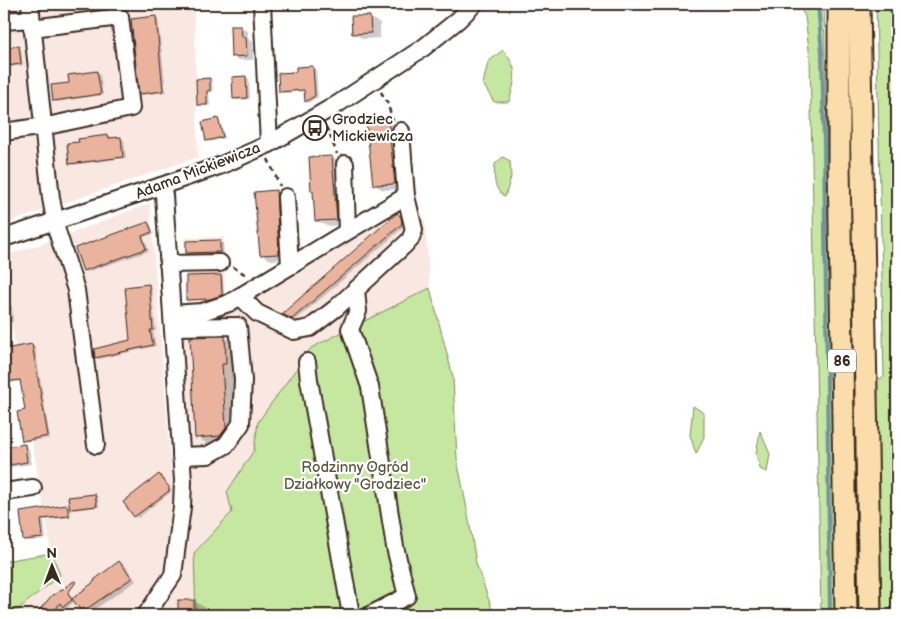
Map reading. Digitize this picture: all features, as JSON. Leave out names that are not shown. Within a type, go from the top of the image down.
[{"type":"main road","name":"86","points":[[839,4],[838,161],[846,615]]},
{"type":"main road","name":"86","points":[[859,4],[870,615]]},
{"type":"street","points":[[262,4],[268,150]]},
{"type":"street","name":"Adama Mickiewicza","points":[[4,238],[268,150],[423,48],[458,20],[474,4]]},
{"type":"street","points":[[31,17],[51,198],[59,238],[76,290],[96,445]]},
{"type":"street","points":[[4,21],[31,17],[120,18],[131,108],[43,127],[4,132]]},
{"type":"street","points":[[240,296],[257,313],[294,331],[310,328],[356,290],[410,240],[414,230],[406,196],[397,127]]},
{"type":"street","points":[[341,160],[347,231]]},
{"type":"street","points":[[146,615],[173,574],[182,507],[181,456],[164,195],[161,186]]},
{"type":"street","points":[[283,193],[290,266]]},
{"type":"street","points":[[172,320],[229,304],[406,196]]},
{"type":"street","points":[[168,264],[220,263]]},
{"type":"street","points":[[356,290],[358,311],[350,329],[370,387],[395,547],[407,596],[370,615]]},
{"type":"street","points":[[172,320],[238,326],[243,380],[241,424],[226,445],[208,455],[181,456]]},
{"type":"street","points":[[308,362],[309,380],[351,615]]},
{"type":"street","points":[[4,492],[32,488]]},
{"type":"path","points":[[378,86],[388,102],[397,127]]},
{"type":"path","points":[[322,122],[330,133],[341,160]]},
{"type":"path","points":[[268,150],[283,193]]},
{"type":"path","points":[[220,263],[228,264],[254,281]]},
{"type":"shaded area","points":[[4,4],[194,4],[198,157],[4,224]]},
{"type":"shaded area","points":[[416,197],[425,222],[430,288],[383,315],[258,422],[254,450],[227,492],[232,512],[194,553],[196,615],[11,615],[60,575],[51,551],[4,280],[4,256],[59,238],[150,203],[174,505],[191,506],[186,453],[179,319],[233,307]]},
{"type":"shaded area","points":[[224,237],[225,298],[206,306],[186,307],[184,238]]},
{"type":"green space","points":[[809,4],[824,4],[836,615],[821,615],[810,58],[805,16],[801,10]]},
{"type":"green space","points":[[876,4],[897,4],[897,364],[894,380],[896,381],[897,615],[882,615],[876,380],[884,377]]},
{"type":"green space","points":[[503,50],[512,63],[515,75],[514,81],[509,102],[494,102],[483,84],[488,62]]},
{"type":"green space","points":[[503,157],[510,161],[511,177],[505,197],[498,190],[495,178],[495,164]]},
{"type":"green space","name":"Rodzinny Ogród Działkowy \"Grodziec\"","points":[[430,288],[453,377],[457,459],[476,563],[494,615],[196,615],[194,553],[232,512],[227,492],[254,450],[258,422],[311,348]]},
{"type":"green space","points":[[856,357],[862,615],[854,615],[849,358]]},
{"type":"green space","points":[[693,406],[704,413],[704,437],[696,454],[690,435]]},
{"type":"green space","points":[[760,431],[770,454],[767,472],[760,469],[756,454]]},
{"type":"green space","points":[[52,553],[60,575],[11,615],[4,615],[4,561]]},
{"type":"building","points":[[156,16],[163,91],[139,94],[131,19]]},
{"type":"building","points":[[351,16],[370,16],[371,33],[352,34]]},
{"type":"building","points":[[230,26],[241,26],[242,37],[246,37],[247,56],[231,57]]},
{"type":"building","points":[[19,46],[21,64],[6,66],[4,48]]},
{"type":"building","points":[[313,66],[315,96],[305,102],[304,90],[279,92],[278,73],[296,72],[296,67]]},
{"type":"building","points":[[97,71],[101,94],[53,101],[51,85],[69,83],[68,75]]},
{"type":"building","points":[[246,76],[247,98],[233,99],[232,77]]},
{"type":"building","points":[[210,78],[210,91],[207,91],[207,105],[197,105],[196,79]]},
{"type":"building","points":[[218,118],[223,137],[206,141],[202,122]]},
{"type":"building","points":[[388,119],[395,184],[373,185],[366,121]]},
{"type":"building","points":[[108,135],[109,138],[121,137],[123,157],[69,164],[67,143],[79,142],[78,139]]},
{"type":"building","points":[[332,156],[337,220],[315,221],[309,157]]},
{"type":"building","points":[[276,190],[279,254],[260,255],[254,192]]},
{"type":"building","points":[[397,213],[401,217],[402,224],[292,319],[284,315],[283,313]]},
{"type":"building","points":[[148,222],[152,232],[142,236],[146,249],[83,271],[75,248]]},
{"type":"building","points":[[220,240],[220,252],[186,253],[186,241]]},
{"type":"building","points":[[221,275],[222,295],[210,299],[186,300],[186,276]]},
{"type":"building","points":[[149,284],[153,330],[150,330],[153,345],[95,358],[94,349],[130,340],[125,287]]},
{"type":"building","points":[[225,336],[226,364],[222,364],[226,428],[220,436],[195,438],[190,337]]},
{"type":"building","points":[[32,344],[48,436],[22,441],[17,412],[25,410],[20,380],[4,382],[4,349]]},
{"type":"building","points":[[25,444],[27,462],[10,465],[7,447]]},
{"type":"building","points":[[159,474],[169,487],[169,491],[134,517],[123,502]]},
{"type":"building","points":[[95,494],[97,506],[70,509],[68,497]]},
{"type":"building","points":[[67,505],[69,516],[41,519],[43,538],[23,540],[20,512]]},
{"type":"building","points":[[119,561],[132,578],[82,612],[72,599]]},
{"type":"building","points":[[74,581],[76,582],[68,593],[72,600],[63,607],[60,603],[52,615],[35,615],[53,594]]},
{"type":"building","points":[[178,600],[194,600],[194,615],[178,615]]},
{"type":"waterway","points":[[818,4],[822,54],[824,146],[830,615]]},
{"type":"place","name":"Grodziec Mickiewicza","points":[[315,128]]}]
